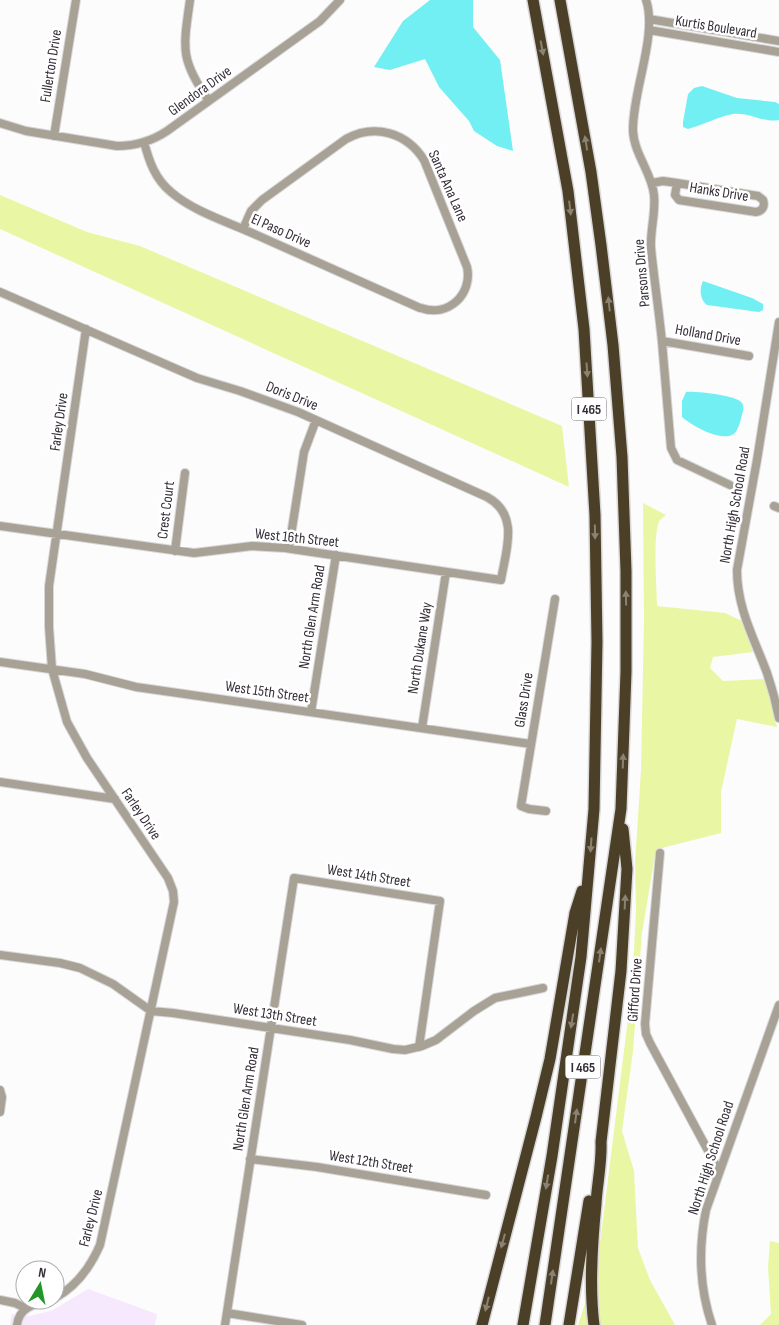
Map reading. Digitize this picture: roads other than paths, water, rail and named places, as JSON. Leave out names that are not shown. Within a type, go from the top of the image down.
[{"type":"highway","name":"I 465","points":[[524,1325],[574,1007],[589,868],[594,809],[596,579],[592,457],[584,329],[568,191],[533,0]]},
{"type":"highway","name":"I 465","points":[[545,1325],[621,810],[626,672],[626,562],[619,420],[602,245],[583,121],[560,0]]},
{"type":"highway","points":[[594,1325],[592,1298],[593,1241],[601,1142],[621,971],[627,869],[621,810]]},
{"type":"highway","points":[[482,1325],[536,1117],[558,1020],[575,914],[589,868]]},
{"type":"highway","points":[[569,1325],[596,1155],[601,1142]]},
{"type":"street","name":"Fullerton Drive","points":[[54,136],[76,0]]},
{"type":"street","points":[[190,0],[185,37],[186,58],[195,81],[209,101]]},
{"type":"street","name":"Glendora Drive","points":[[0,123],[26,131],[117,146],[144,142],[163,134],[320,21],[340,0]]},
{"type":"street","name":"Parsons Drive","points":[[646,0],[649,30],[636,98],[633,131],[636,144],[652,183],[654,201],[651,246],[662,341],[671,448],[673,455],[678,461],[730,485]]},
{"type":"street","points":[[649,19],[779,40]]},
{"type":"street","points":[[701,39],[703,28]]},
{"type":"street","name":"Kurtis Boulevard","points":[[649,30],[779,52]]},
{"type":"street","points":[[758,48],[760,37]]},
{"type":"street","name":"Santa Ana Lane","points":[[242,229],[251,211],[262,200],[346,139],[359,133],[373,131],[394,134],[404,138],[415,147],[424,160],[468,270],[467,284],[461,298],[450,306],[436,311]]},
{"type":"street","name":"El Paso Drive","points":[[144,142],[152,167],[169,190],[192,206],[421,308],[436,311]]},
{"type":"street","name":"Hanks Drive","points":[[652,183],[663,181],[677,183],[758,196],[764,200],[764,204],[760,211],[756,212],[680,200],[675,195],[677,183]]},
{"type":"street","name":"Doris Drive","points":[[0,292],[197,378],[266,400],[316,420],[487,497],[499,505],[507,520],[508,531],[501,580]]},
{"type":"street","name":"North High School Road","points":[[779,322],[757,460],[737,563],[737,577],[739,598],[744,615],[768,674],[779,718]]},
{"type":"street","name":"Farley Drive","points":[[65,1291],[77,1283],[94,1259],[100,1246],[173,912],[174,894],[166,875],[87,758],[67,722],[58,696],[52,669],[48,596],[86,329]]},
{"type":"street","name":"Holland Drive","points":[[662,341],[749,356]]},
{"type":"street","points":[[289,548],[302,459],[316,420]]},
{"type":"street","name":"Crest Court","points":[[175,551],[185,473]]},
{"type":"street","name":"West 16th Street","points":[[0,526],[194,553],[252,546],[289,548],[501,580]]},
{"type":"street","name":"North Glen Arm Road","points":[[312,712],[336,555]]},
{"type":"street","name":"North Dukane Way","points":[[422,728],[446,572]]},
{"type":"street","name":"Glass Drive","points":[[546,811],[521,806],[555,599]]},
{"type":"street","name":"West 15th Street","points":[[0,662],[85,674],[136,687],[531,744]]},
{"type":"street","points":[[0,782],[115,799]]},
{"type":"street","name":"Gifford Drive","points":[[660,854],[645,1024],[646,1034],[719,1172]]},
{"type":"street","name":"North Glen Arm Road","points":[[225,1325],[294,878]]},
{"type":"street","name":"West 14th Street","points":[[294,878],[440,901],[419,1047]]},
{"type":"street","name":"West 13th Street","points":[[0,955],[60,964],[91,972],[113,984],[151,1011],[405,1050],[419,1047],[441,1037],[474,1011],[495,998],[543,988]]},
{"type":"street","name":"North High School Road","points":[[712,1325],[702,1284],[700,1251],[706,1210],[779,1005]]},
{"type":"street","points":[[0,1090],[2,1100],[0,1112]]},
{"type":"street","name":"West 12th Street","points":[[250,1159],[486,1195]]},
{"type":"street","points":[[0,1300],[15,1303]]},
{"type":"street","points":[[17,1325],[17,1320],[24,1310]]},
{"type":"street","points":[[227,1314],[302,1325]]},
{"type":"water","points":[[430,0],[473,0],[473,27],[500,60],[513,151],[497,146],[474,131],[469,121],[439,87],[425,59],[390,70],[374,67],[403,21]]},
{"type":"water","points":[[702,86],[737,98],[775,102],[779,104],[779,120],[773,121],[733,114],[688,129],[683,127],[688,94],[694,88]]},
{"type":"water","points":[[703,281],[752,298],[763,304],[763,310],[759,312],[707,305],[701,294]]},
{"type":"water","points":[[686,392],[724,396],[742,403],[743,413],[735,433],[730,436],[715,435],[682,417],[682,401]]}]
